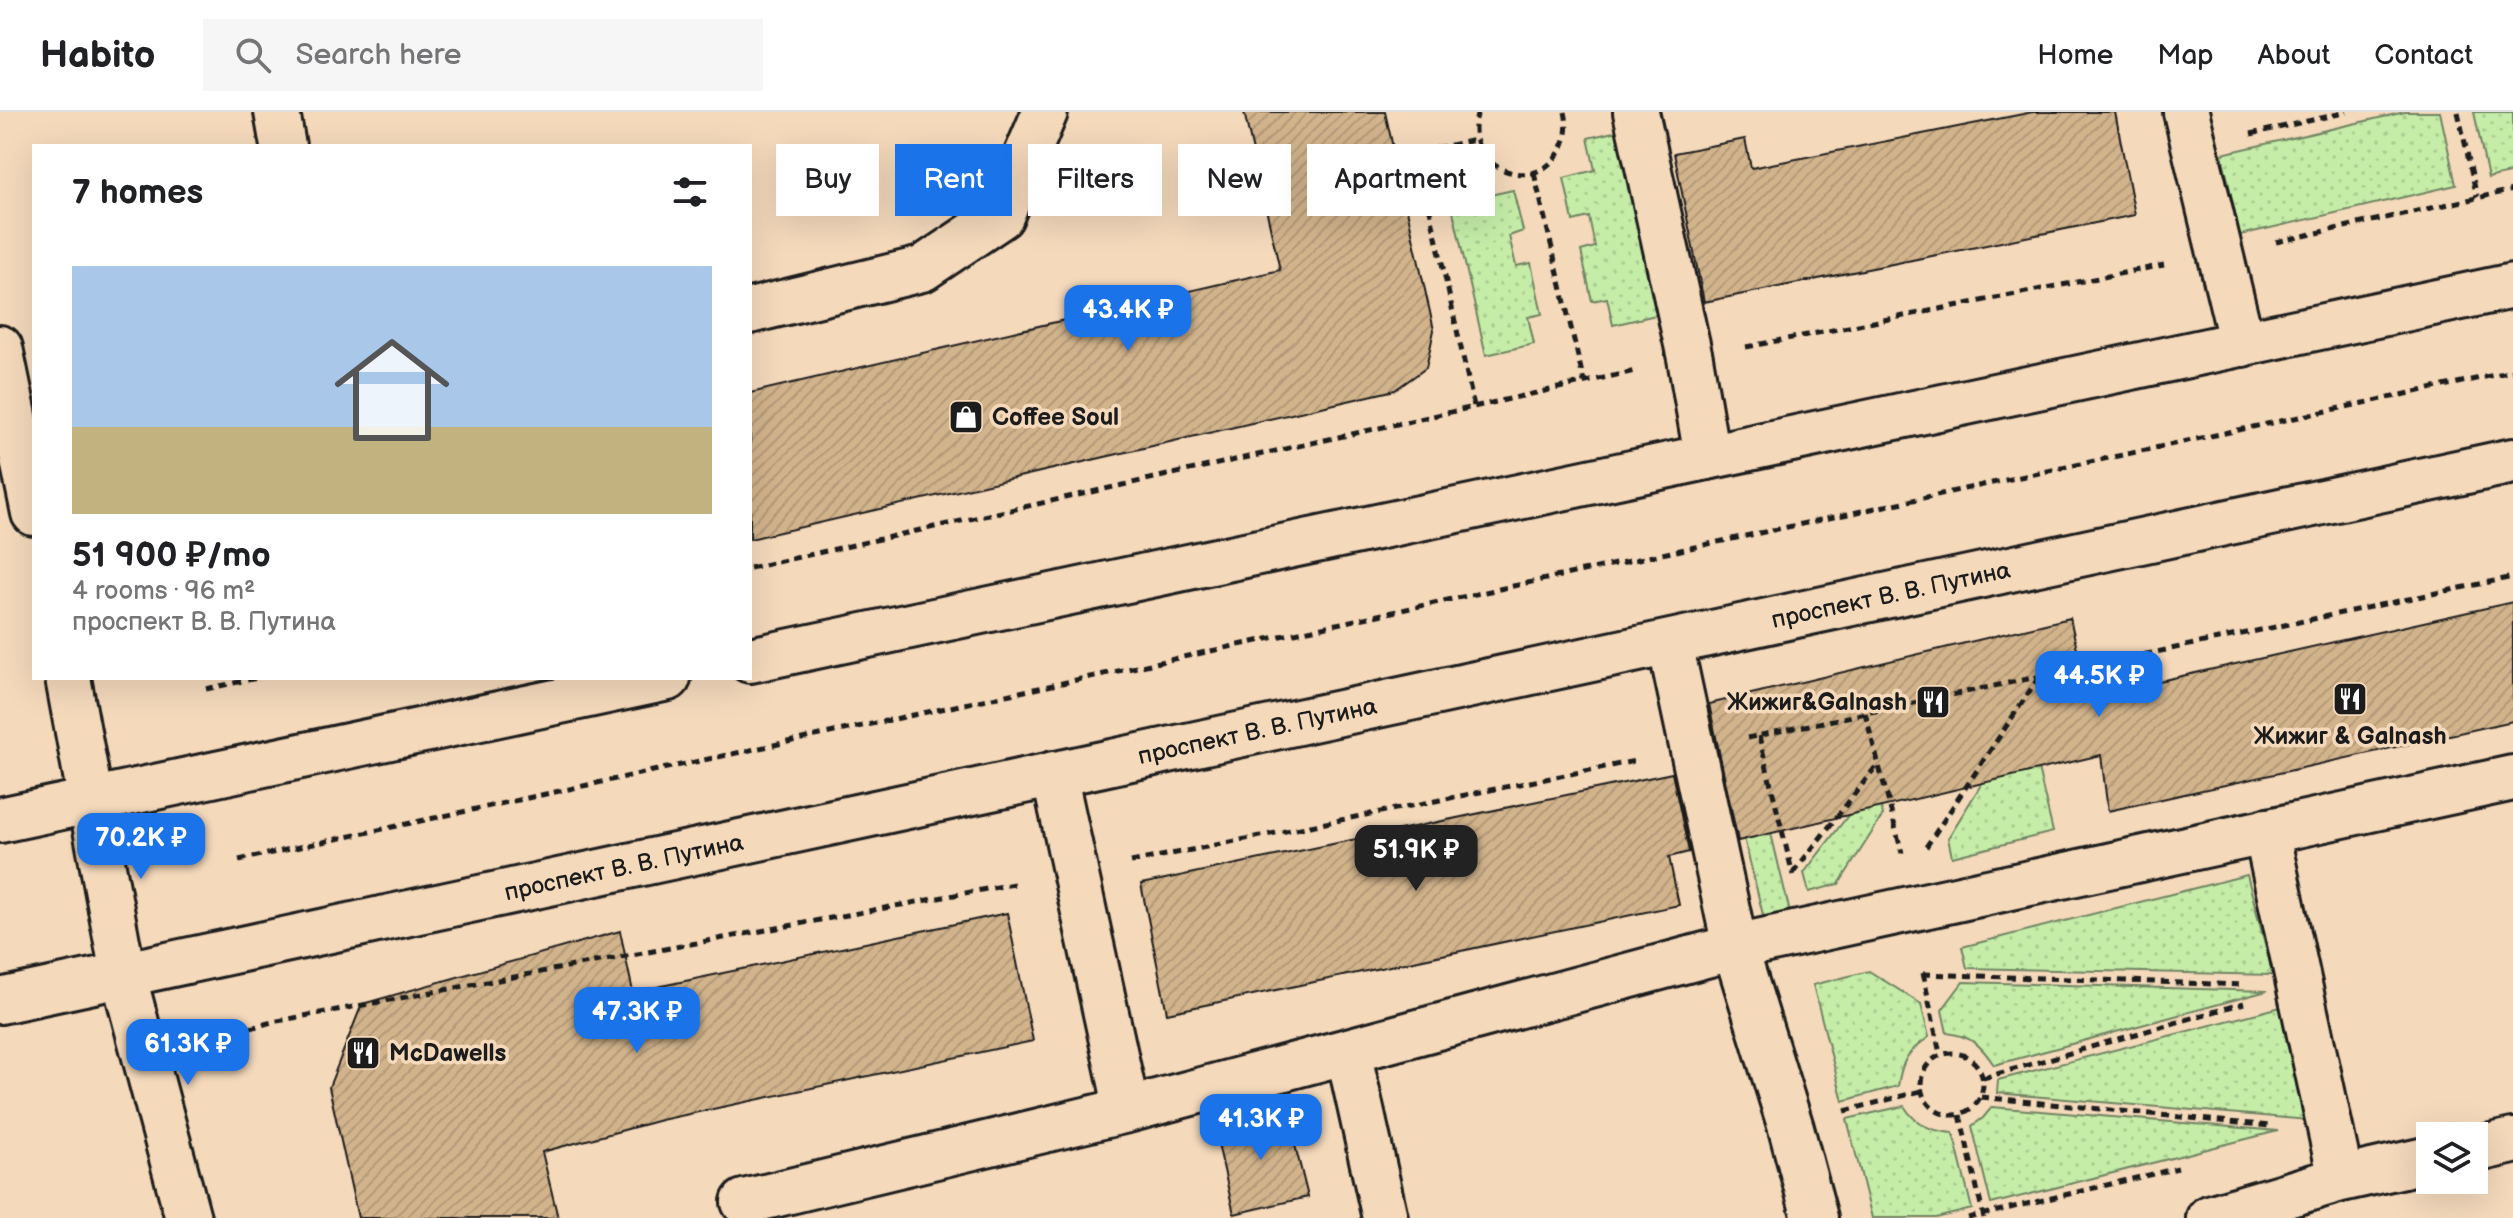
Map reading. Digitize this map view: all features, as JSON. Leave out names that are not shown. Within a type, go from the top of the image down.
[{"type":"main road","points":[[277,112],[283,144]]},
{"type":"main road","points":[[752,311],[922,269],[1001,216],[1045,112]]},
{"type":"main road","points":[[1636,112],[1690,358],[1707,457]]},
{"type":"main road","points":[[2190,130],[2242,344]]},
{"type":"main road","points":[[752,660],[2513,286]]},
{"type":"main road","points":[[0,348],[32,503]]},
{"type":"main road","name":"проспект В. В. Путина","points":[[0,1001],[2513,461]]},
{"type":"main road","points":[[1670,643],[1735,947],[1791,1128],[1815,1218]]},
{"type":"main road","points":[[68,680],[123,974],[188,1218]]},
{"type":"main road","points":[[0,820],[659,680]]},
{"type":"main road","points":[[1054,774],[1127,1110]]},
{"type":"main road","points":[[744,1202],[1127,1110],[1735,947],[2513,778]]},
{"type":"main road","points":[[2266,831],[2341,1179]]},
{"type":"main road","points":[[1348,1051],[1385,1218]]},
{"type":"main road","points":[[2488,1147],[2513,1141]]},
{"type":"main road","points":[[2209,1218],[2341,1179],[2416,1162]]},
{"type":"path","points":[[1478,112],[1475,140],[1487,161],[1509,173],[1534,173],[1555,161],[1566,139],[1566,114],[1579,112]]},
{"type":"path","points":[[2190,130],[2347,112]]},
{"type":"path","points":[[2458,112],[2477,197]]},
{"type":"path","points":[[1474,406],[1417,152],[1475,140]]},
{"type":"path","points":[[1534,173],[1584,382]]},
{"type":"path","points":[[239,860],[2513,371]]},
{"type":"path","points":[[236,1032],[272,1022],[1075,873],[1759,736],[2513,577]]},
{"type":"path","points":[[1925,848],[2039,677]]},
{"type":"path","points":[[206,689],[248,680]]},
{"type":"path","points":[[1759,736],[1807,931]]},
{"type":"path","points":[[1793,874],[1879,763]]},
{"type":"path","points":[[1923,974],[2300,987]]},
{"type":"path","points":[[1983,1078],[2300,987]]},
{"type":"path","points":[[1959,1053],[1974,1061],[1983,1078],[1981,1097],[1972,1109],[1960,1115],[1942,1115],[1928,1106],[1921,1091],[1921,1075],[1928,1063],[1940,1054],[1959,1053]]},
{"type":"path","points":[[1791,1128],[1921,1091]]},
{"type":"path","points":[[1981,1097],[2331,1132]]},
{"type":"path","points":[[1960,1115],[1983,1216]]},
{"type":"path","points":[[1968,1218],[2179,1168]]},
{"type":"green space","points":[[2405,112],[2440,112],[2456,185],[2240,235],[2222,154]]},
{"type":"green space","points":[[2474,112],[2513,112],[2513,172],[2488,178]]},
{"type":"green space","points":[[1618,131],[1660,314],[1613,325],[1607,298],[1592,301],[1581,251],[1595,247],[1589,217],[1573,221],[1564,178],[1595,170],[1588,138]]},
{"type":"green space","points":[[1513,190],[1523,231],[1509,236],[1516,266],[1531,263],[1542,314],[1528,317],[1534,344],[1486,355],[1454,216],[1495,216],[1495,194]]},
{"type":"green space","points":[[2025,714],[2053,832],[1952,857],[1948,838]]},
{"type":"green space","points":[[1753,758],[1791,917],[1765,923],[1726,765]]},
{"type":"green space","points":[[1873,783],[1883,815],[1839,884],[1809,892],[1804,873]]},
{"type":"green space","points":[[2247,875],[2273,975],[1967,968],[1962,947]]},
{"type":"green space","points":[[1869,971],[1921,1004],[1929,1037],[1907,1057],[1898,1086],[1843,1101],[1813,985]]},
{"type":"green space","points":[[1963,982],[2267,991],[1994,1065],[1975,1043],[1963,1036],[1947,1033],[1942,1010]]},
{"type":"green space","points":[[2281,1007],[2308,1120],[1997,1093],[1998,1080]]},
{"type":"green space","points":[[1904,1106],[1925,1126],[1953,1133],[1972,1209],[1936,1218],[1872,1218],[1847,1119]]},
{"type":"green space","points":[[1992,1107],[2278,1131],[1991,1204],[1972,1126]]},
{"type":"building","points":[[1244,112],[1385,112],[1392,144],[1307,144],[1307,216],[1408,216],[1434,330],[1426,368],[1395,390],[752,539],[752,393],[1280,270],[1268,216],[1291,216],[1291,144],[1251,144]]},
{"type":"building","points":[[2033,112],[2115,112],[2135,215],[1704,302],[1674,153],[1745,139],[1751,168]]},
{"type":"building","points":[[2513,602],[2513,721],[2108,811],[2101,755],[1738,841],[1709,704],[2070,618],[2088,697]]},
{"type":"building","points":[[1672,773],[1689,852],[1669,857],[1679,905],[1167,1013],[1141,884]]},
{"type":"building","points":[[1007,913],[1033,1041],[661,1120],[542,1152],[558,1218],[358,1218],[329,1087],[362,1004],[620,931],[633,992]]},
{"type":"building","points":[[1286,1109],[1308,1197],[1234,1214],[1214,1126]]},
{"type":"place","name":"Coffee Soul","points":[[966,417]]},
{"type":"place","name":"Жижиг & Galnash","points":[[2350,699]]},
{"type":"place","name":"Жижиг&Galnash","points":[[1933,702]]},
{"type":"place","name":"McDawells","points":[[363,1053]]}]
